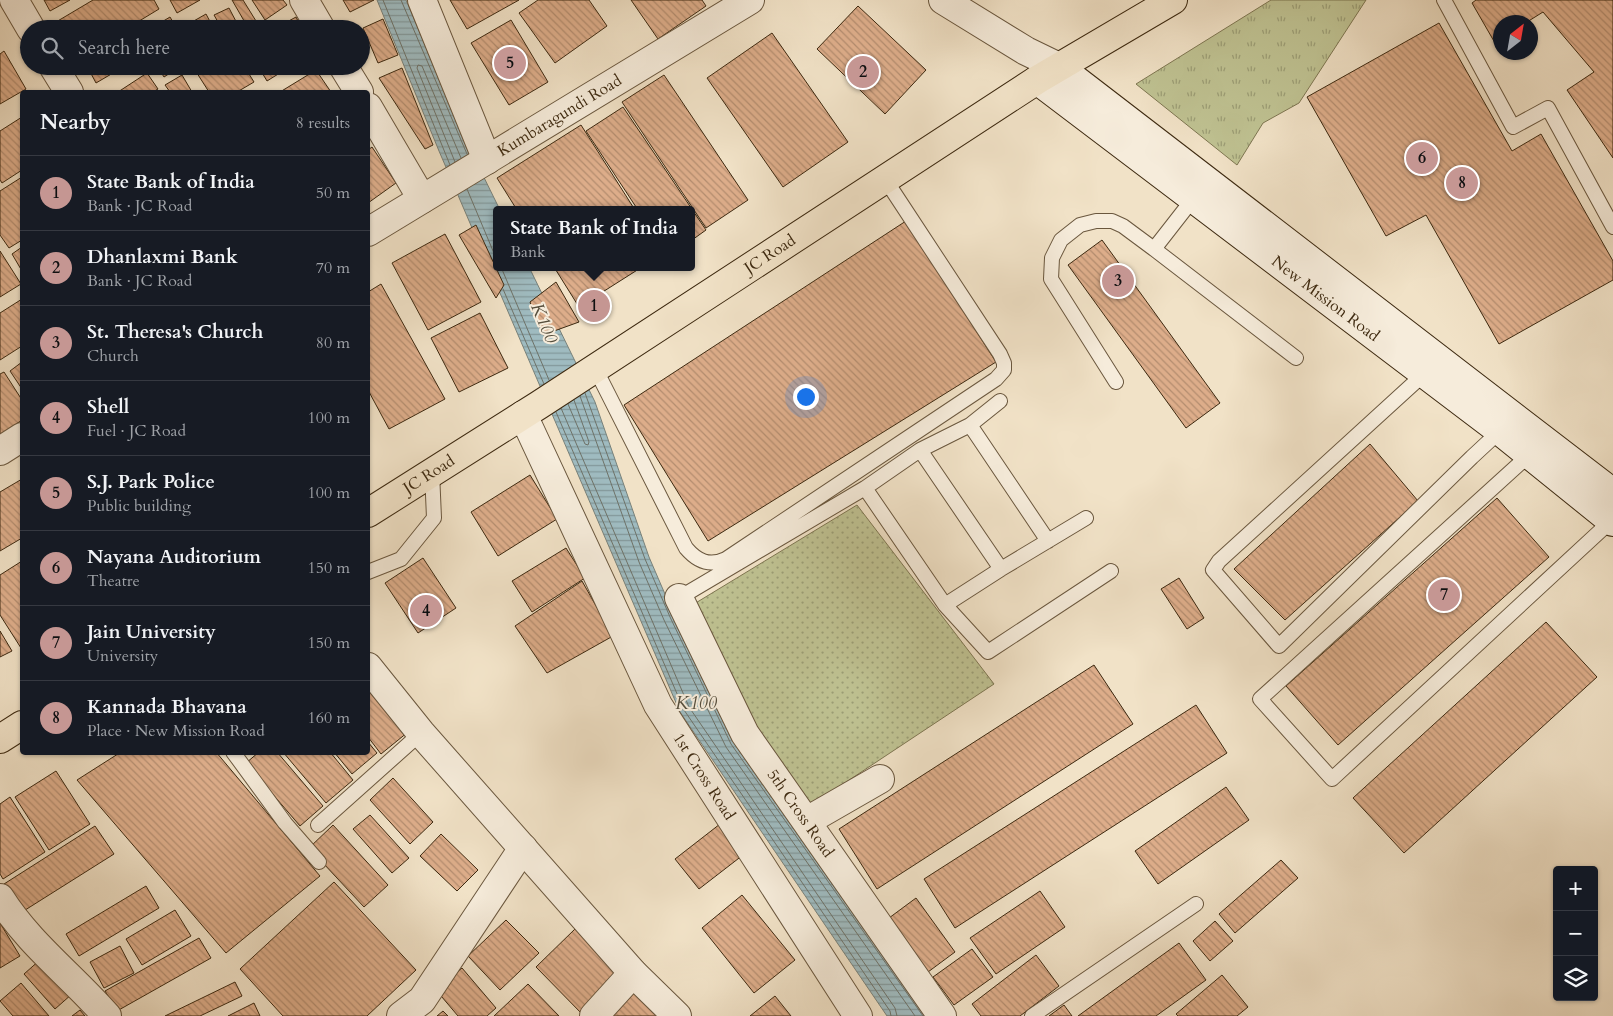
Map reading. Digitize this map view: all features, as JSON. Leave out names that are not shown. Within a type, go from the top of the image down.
[{"type":"main road","name":"JC Road","points":[[370,511],[592,371],[1048,73],[1173,0]]},
{"type":"main road","points":[[0,740],[20,726]]},
{"type":"street","points":[[14,0],[26,20]]},
{"type":"street","points":[[304,0],[316,20]]},
{"type":"street","points":[[422,0],[483,162]]},
{"type":"street","name":"Kumbaragundi Road","points":[[370,231],[750,0]]},
{"type":"street","points":[[943,0],[1026,51],[1048,73],[1613,493]]},
{"type":"street","name":"New Mission Road","points":[[1048,73],[1193,199],[1500,432],[1612,521]]},
{"type":"street","points":[[59,75],[68,90]]},
{"type":"street","points":[[349,75],[358,90]]},
{"type":"street","points":[[370,110],[422,199]]},
{"type":"street","name":"1st Cross Road","points":[[531,410],[658,705],[858,1016]]},
{"type":"street","points":[[0,451],[20,439]]},
{"type":"street","name":"5th Cross Road","points":[[679,598],[744,734],[807,821],[942,1016]]},
{"type":"street","points":[[370,669],[421,733],[633,973],[677,1016]]},
{"type":"street","points":[[807,821],[880,778]]},
{"type":"street","points":[[401,1016],[422,1000],[523,848]]},
{"type":"street","points":[[0,898],[13,919],[48,959],[107,1016]]},
{"type":"street","points":[[594,1016],[633,973]]},
{"type":"lane","points":[[1444,0],[1513,127],[1548,108],[1613,227]]},
{"type":"lane","points":[[592,371],[686,548],[695,559],[707,563],[718,563],[726,559],[996,379],[1004,370],[1004,363],[1000,354],[885,179]]},
{"type":"lane","points":[[1154,250],[1193,199]]},
{"type":"lane","points":[[1116,382],[1051,279],[1052,258],[1061,240],[1080,225],[1096,221],[1112,221],[1123,226],[1296,358]]},
{"type":"lane","points":[[1424,374],[1219,561],[1213,570],[1278,646],[1472,456],[1500,432]]},
{"type":"lane","points":[[679,598],[865,488],[920,450],[970,425],[1000,401]]},
{"type":"lane","points":[[970,425],[1048,541]]},
{"type":"lane","points":[[920,450],[1000,569]]},
{"type":"lane","points":[[1528,456],[1260,699],[1332,779],[1612,521]]},
{"type":"lane","points":[[370,571],[401,559],[434,518],[432,472]]},
{"type":"lane","points":[[865,488],[945,605],[988,652],[1111,571]]},
{"type":"lane","points":[[945,605],[1000,569],[1086,518]]},
{"type":"lane","points":[[318,826],[421,733]]},
{"type":"lane","points":[[234,755],[285,823],[319,862]]},
{"type":"lane","points":[[1032,1016],[1196,904]]},
{"type":"green space","points":[[1271,0],[1366,0],[1299,103],[1263,123],[1237,165],[1136,84]]},
{"type":"green space","points":[[857,505],[994,684],[810,806],[752,727],[694,604]]},
{"type":"water","name":"K100","points":[[377,0],[406,0],[466,141],[498,206],[493,206],[493,271],[531,271],[595,402],[649,557],[674,615],[929,1016],[887,1016],[680,712],[439,151]]},
{"type":"building","points":[[44,0],[70,0],[50,11]]},
{"type":"building","points":[[93,0],[154,0],[159,9],[141,20],[59,20]]},
{"type":"building","points":[[170,0],[200,0],[177,13]]},
{"type":"building","points":[[232,0],[243,0],[255,20],[244,20]]},
{"type":"building","points":[[252,0],[283,0],[287,5],[265,20]]},
{"type":"building","points":[[343,0],[374,0],[350,12]]},
{"type":"building","points":[[450,0],[519,0],[467,29]]},
{"type":"building","points":[[538,0],[589,0],[607,26],[555,63],[519,13]]},
{"type":"building","points":[[631,0],[702,0],[706,6],[658,39]]},
{"type":"building","points":[[1476,0],[1613,0],[1613,158],[1567,90],[1594,72],[1543,12],[1538,15],[1493,15],[1493,40],[1472,3]]},
{"type":"building","points":[[858,6],[926,70],[885,114],[817,49]]},
{"type":"building","points":[[229,8],[235,20],[217,20],[214,15]]},
{"type":"building","points":[[206,14],[209,20],[196,20]]},
{"type":"building","points":[[383,19],[398,55],[378,63],[370,44],[370,25]]},
{"type":"building","points":[[511,20],[548,82],[509,105],[471,43]]},
{"type":"building","points":[[1439,23],[1512,151],[1541,134],[1613,261],[1613,280],[1499,344],[1426,215],[1386,236],[1307,97]]},
{"type":"building","points":[[772,33],[848,142],[783,187],[707,78]]},
{"type":"building","points":[[4,51],[26,89],[20,90],[20,92],[0,104],[0,54]]},
{"type":"building","points":[[402,68],[433,145],[425,149],[379,78]]},
{"type":"building","points":[[92,75],[110,75],[96,83]]},
{"type":"building","points":[[144,75],[148,75],[158,89],[156,90],[121,90]]},
{"type":"building","points":[[182,75],[191,90],[169,90],[165,85]]},
{"type":"building","points":[[198,75],[250,75],[254,82],[240,90],[208,90]]},
{"type":"building","points":[[263,75],[277,75],[267,81]]},
{"type":"building","points":[[308,75],[319,75],[330,90],[283,90]]},
{"type":"building","points":[[664,75],[748,200],[706,228],[695,212],[695,206],[691,206],[622,102]]},
{"type":"building","points":[[623,107],[690,206],[635,206],[586,131]]},
{"type":"building","points":[[20,118],[20,171],[2,183],[0,180],[0,131]]},
{"type":"building","points":[[581,125],[632,206],[514,206],[497,178]]},
{"type":"building","points":[[372,147],[396,183],[370,202],[370,148]]},
{"type":"building","points":[[20,178],[20,241],[9,248],[0,235],[0,191]]},
{"type":"building","points":[[695,214],[706,230],[695,238]]},
{"type":"building","points":[[906,221],[996,362],[708,541],[624,405]]},
{"type":"building","points":[[476,225],[493,261],[493,271],[497,271],[504,285],[496,298],[459,235]]},
{"type":"building","points":[[445,234],[481,302],[428,330],[392,263]]},
{"type":"building","points":[[1102,240],[1220,403],[1186,428],[1068,265]]},
{"type":"building","points":[[20,248],[20,268],[12,254]]},
{"type":"building","points":[[0,251],[20,285],[0,297]]},
{"type":"building","points":[[556,271],[636,271],[579,307]]},
{"type":"building","points":[[556,282],[579,322],[543,335],[530,302]]},
{"type":"building","points":[[381,284],[445,399],[389,429],[370,394],[370,291]]},
{"type":"building","points":[[20,300],[20,347],[0,360],[0,313]]},
{"type":"building","points":[[480,313],[508,368],[459,392],[431,338]]},
{"type":"building","points":[[20,364],[20,386],[10,371]]},
{"type":"building","points":[[4,372],[20,397],[20,421],[0,435],[0,374]]},
{"type":"building","points":[[1370,444],[1418,501],[1285,620],[1234,569]]},
{"type":"building","points":[[530,475],[557,519],[498,556],[471,512]]},
{"type":"building","points":[[20,480],[20,539],[0,551],[0,492]]},
{"type":"building","points":[[1497,498],[1549,557],[1338,745],[1286,686]]},
{"type":"building","points":[[566,548],[585,578],[532,612],[512,581]]},
{"type":"building","points":[[423,558],[456,608],[418,633],[385,583]]},
{"type":"building","points":[[20,562],[20,646],[0,615],[0,575]]},
{"type":"building","points":[[1179,578],[1204,618],[1187,629],[1161,589]]},
{"type":"building","points":[[582,581],[613,636],[547,673],[515,626]]},
{"type":"building","points":[[1546,622],[1597,677],[1404,853],[1353,798]]},
{"type":"building","points":[[0,631],[12,651],[0,657]]},
{"type":"building","points":[[1094,665],[1133,724],[877,889],[839,829]]},
{"type":"building","points":[[370,687],[408,732],[381,754],[370,740]]},
{"type":"building","points":[[1196,705],[1227,753],[955,928],[924,879]]},
{"type":"building","points":[[370,744],[377,753],[352,774],[336,755],[370,755]]},
{"type":"building","points":[[116,755],[219,755],[320,876],[226,953],[77,780]]},
{"type":"building","points":[[255,755],[280,755],[323,806],[300,826],[246,763]]},
{"type":"building","points":[[286,755],[332,755],[353,780],[326,803]]},
{"type":"building","points":[[56,771],[90,824],[49,850],[15,797]]},
{"type":"building","points":[[393,778],[433,822],[410,844],[370,800]]},
{"type":"building","points":[[1226,787],[1249,820],[1158,884],[1135,851]]},
{"type":"building","points":[[10,797],[45,852],[3,879],[0,874],[0,804]]},
{"type":"building","points":[[370,815],[409,858],[392,873],[353,829]]},
{"type":"building","points":[[720,824],[743,855],[699,889],[675,859]]},
{"type":"building","points":[[333,825],[388,885],[364,907],[309,848]]},
{"type":"building","points":[[95,826],[114,854],[22,912],[4,884]]},
{"type":"building","points":[[441,834],[478,870],[457,891],[420,856]]},
{"type":"building","points":[[1281,860],[1298,878],[1235,933],[1219,914]]},
{"type":"building","points":[[334,882],[416,970],[367,1016],[283,1016],[240,969]]},
{"type":"building","points":[[146,886],[159,908],[79,956],[66,934]]},
{"type":"building","points":[[1040,891],[1065,927],[996,974],[970,938]]},
{"type":"building","points":[[742,895],[795,960],[754,993],[702,928]]},
{"type":"building","points":[[916,898],[955,952],[928,972],[889,918]]},
{"type":"building","points":[[175,910],[191,936],[142,965],[126,939]]},
{"type":"building","points":[[506,920],[539,953],[500,990],[468,956]]},
{"type":"building","points":[[1215,921],[1233,941],[1210,961],[1193,941]]},
{"type":"building","points":[[0,923],[20,956],[0,968]]},
{"type":"building","points":[[575,929],[623,978],[584,1016],[536,967]]},
{"type":"building","points":[[199,938],[211,958],[117,1011],[105,991]]},
{"type":"building","points":[[1179,943],[1206,980],[1156,1016],[1078,1016]]},
{"type":"building","points":[[120,946],[134,973],[104,988],[90,962]]},
{"type":"building","points":[[972,949],[993,977],[954,1005],[933,977]]},
{"type":"building","points":[[1036,955],[1059,986],[1020,1016],[981,1016],[972,1004]]},
{"type":"building","points":[[41,959],[72,994],[55,1009],[24,974]]},
{"type":"building","points":[[462,968],[496,1008],[487,1016],[458,1016],[436,990]]},
{"type":"building","points":[[1222,975],[1248,1007],[1237,1016],[1178,1016],[1176,1014]]},
{"type":"building","points":[[235,982],[242,996],[200,1016],[165,1016]]},
{"type":"building","points":[[21,983],[49,1016],[13,1016],[0,1001]]},
{"type":"building","points":[[528,984],[559,1016],[494,1016]]},
{"type":"building","points":[[634,991],[657,1016],[606,1016]]},
{"type":"building","points":[[775,996],[791,1016],[750,1016]]},
{"type":"building","points":[[254,1003],[260,1016],[228,1016]]},
{"type":"building","points":[[1064,1005],[1072,1016],[1049,1016]]},
{"type":"building","points":[[80,1010],[85,1016],[72,1016]]},
{"type":"building","points":[[443,1011],[448,1016],[437,1016]]},
{"type":"place","name":"S.J. Park Police","points":[[510,63]]},
{"type":"place","name":"Dhanlaxmi Bank","points":[[863,72]]},
{"type":"place","name":"Nayana Auditorium","points":[[1422,158]]},
{"type":"place","name":"Kannada Bhavana","points":[[1462,183]]},
{"type":"place","name":"St. Theresa's Church","points":[[1118,281]]},
{"type":"place","name":"State Bank of India","points":[[594,306]]},
{"type":"place","name":"Jain University","points":[[1444,595]]},
{"type":"place","name":"Shell","points":[[426,611]]}]
